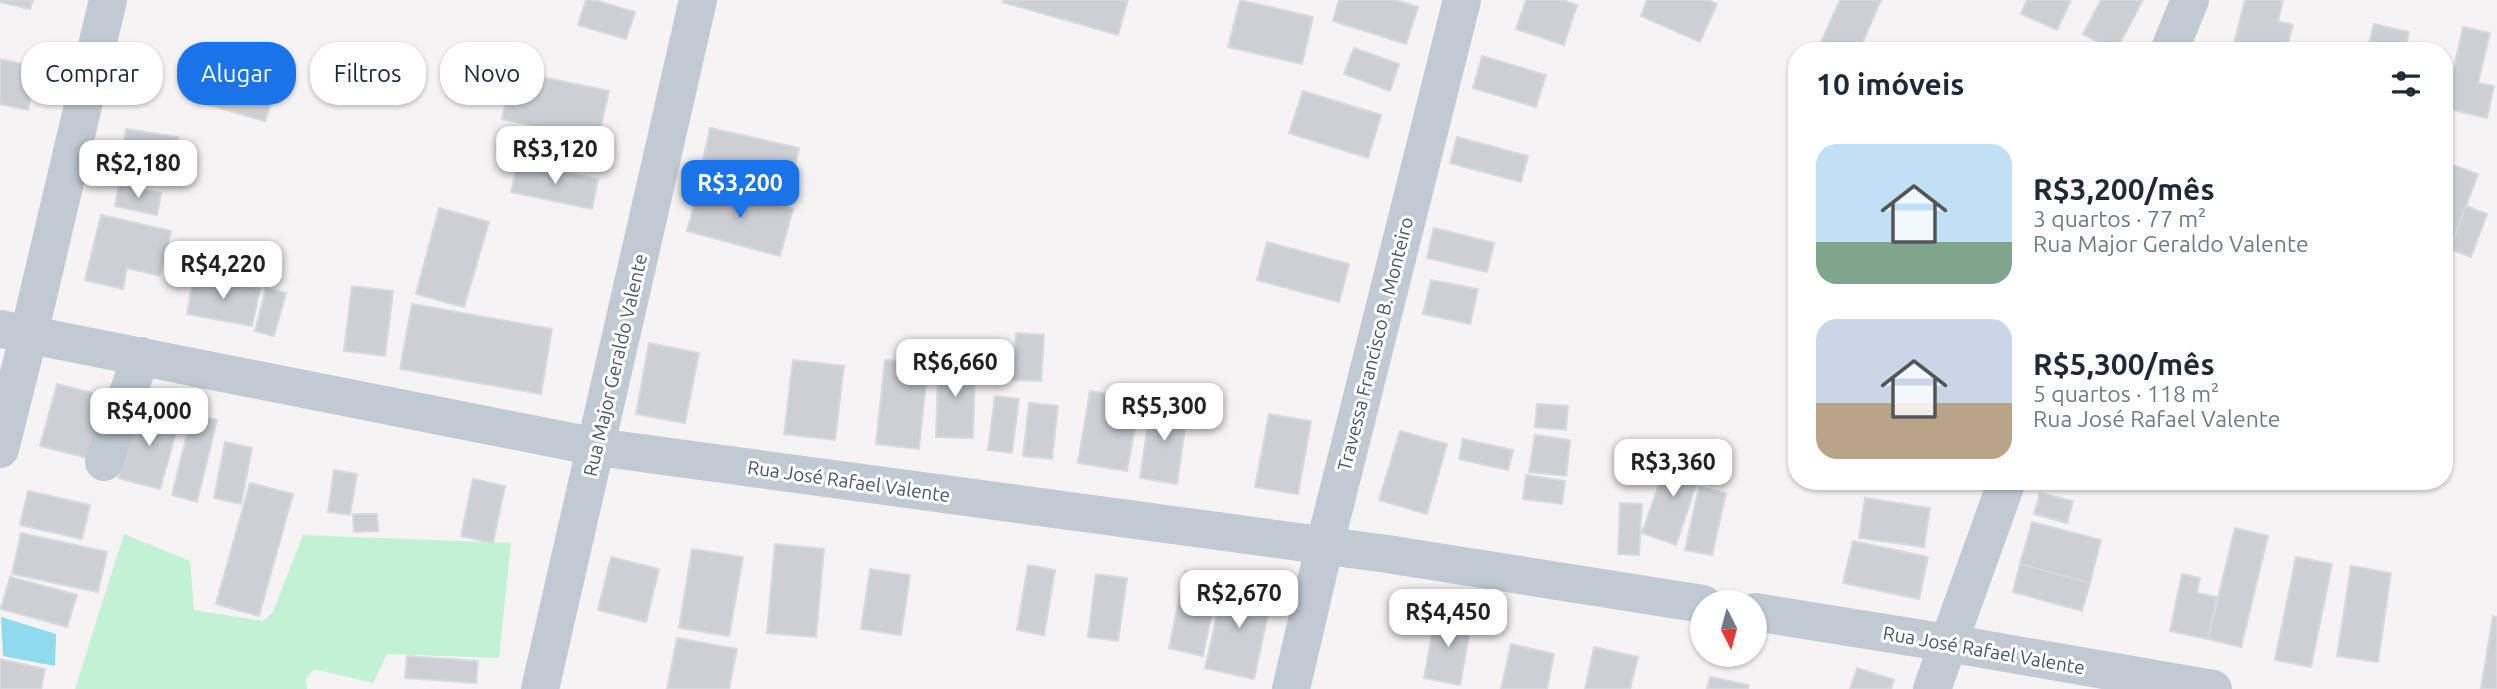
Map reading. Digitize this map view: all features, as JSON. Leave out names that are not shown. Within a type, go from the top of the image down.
[{"type":"street","points":[[0,449],[15,332],[108,0]]},
{"type":"street","name":"Rua Major Geraldo Valente","points":[[540,689],[698,0]]},
{"type":"street","name":"Travessa Francisco B. Monteiro","points":[[1291,689],[1324,546],[1462,0]]},
{"type":"street","points":[[2173,42],[2190,0]]},
{"type":"street","name":"Rua José Rafael Valente","points":[[15,332],[597,447],[1324,546],[1690,602]]},
{"type":"street","points":[[104,462],[141,356]]},
{"type":"street","points":[[1932,689],[2004,490]]},
{"type":"street","name":"Rua José Rafael Valente","points":[[1768,614],[2213,689]]},
{"type":"green space","points":[[124,534],[190,561],[194,610],[263,621],[273,612],[303,535],[511,543],[499,658],[387,654],[373,683],[314,669],[305,680],[307,689],[75,689]]},
{"type":"water","points":[[1,617],[56,634],[55,666],[3,656]]},
{"type":"building","points":[[0,0],[33,0],[30,9]]},
{"type":"building","points":[[586,0],[635,12],[626,39],[578,25]]},
{"type":"building","points":[[1128,0],[1118,35],[1002,2]]},
{"type":"building","points":[[1240,0],[1313,17],[1302,64],[1228,47]]},
{"type":"building","points":[[1339,0],[1395,0],[1418,7],[1406,44],[1333,21]]},
{"type":"building","points":[[1526,0],[1562,0],[1577,5],[1564,45],[1516,29]]},
{"type":"building","points":[[1647,0],[1709,0],[1717,4],[1700,42],[1641,16]]},
{"type":"building","points":[[1840,0],[1881,0],[1863,42],[1821,42]]},
{"type":"building","points":[[2027,0],[2071,0],[2057,30],[2021,14]]},
{"type":"building","points":[[2101,0],[2143,0],[2121,42],[2099,42],[2083,34]]},
{"type":"building","points":[[2245,0],[2283,0],[2278,21],[2293,25],[2288,42],[2234,42]]},
{"type":"building","points":[[2374,24],[2409,32],[2407,42],[2369,42]]},
{"type":"building","points":[[2463,27],[2490,33],[2478,83],[2494,86],[2487,118],[2453,110],[2453,72]]},
{"type":"building","points":[[1354,48],[1399,64],[1390,91],[1344,74]]},
{"type":"building","points":[[1482,56],[1546,75],[1536,107],[1473,88]]},
{"type":"building","points":[[0,59],[21,64],[21,105],[29,105],[28,110],[0,104]]},
{"type":"building","points":[[544,77],[609,91],[598,139],[502,119],[505,105],[544,105]]},
{"type":"building","points":[[1303,91],[1381,115],[1368,158],[1289,133]]},
{"type":"building","points":[[209,105],[270,105],[265,121]]},
{"type":"building","points":[[710,128],[799,148],[790,189],[701,169]]},
{"type":"building","points":[[126,129],[178,137],[174,164],[122,156]]},
{"type":"building","points":[[1457,137],[1528,156],[1521,182],[1450,163]]},
{"type":"building","points":[[518,162],[598,179],[592,209],[511,192]]},
{"type":"building","points":[[2453,165],[2478,174],[2453,241]]},
{"type":"building","points":[[700,184],[793,209],[780,256],[687,231]]},
{"type":"building","points":[[119,185],[161,193],[157,215],[115,206]]},
{"type":"building","points":[[2466,206],[2487,214],[2471,257],[2453,250],[2453,241]]},
{"type":"building","points":[[439,208],[489,222],[464,307],[416,294]]},
{"type":"building","points":[[101,215],[171,231],[160,276],[127,268],[123,289],[85,280]]},
{"type":"building","points":[[1434,228],[1494,243],[1487,272],[1427,258]]},
{"type":"building","points":[[1267,242],[1349,264],[1339,302],[1257,280]]},
{"type":"building","points":[[194,276],[260,289],[252,326],[187,314]]},
{"type":"building","points":[[1431,280],[1478,289],[1470,324],[1423,314]]},
{"type":"building","points":[[352,286],[393,291],[385,356],[344,351]]},
{"type":"building","points":[[266,288],[286,293],[274,336],[255,331]]},
{"type":"building","points":[[412,304],[552,329],[541,394],[400,369]]},
{"type":"building","points":[[1016,333],[1044,335],[1041,381],[1013,380]]},
{"type":"building","points":[[649,343],[699,353],[685,423],[636,414]]},
{"type":"building","points":[[939,347],[950,347],[949,367],[975,367],[973,438],[936,437]]},
{"type":"building","points":[[793,360],[844,366],[835,440],[784,434]]},
{"type":"building","points":[[885,360],[928,364],[919,449],[876,444]]},
{"type":"building","points":[[57,384],[112,398],[95,460],[40,446]]},
{"type":"building","points":[[1090,391],[1140,399],[1127,471],[1078,463]]},
{"type":"building","points":[[995,396],[1019,399],[1012,453],[988,450]]},
{"type":"building","points":[[1151,402],[1188,407],[1177,484],[1140,478]]},
{"type":"building","points":[[1029,403],[1058,406],[1052,459],[1023,456]]},
{"type":"building","points":[[1537,404],[1568,406],[1566,430],[1535,427]]},
{"type":"building","points":[[137,407],[180,418],[160,489],[118,478]]},
{"type":"building","points":[[192,414],[217,420],[197,502],[172,495]]},
{"type":"building","points":[[1269,414],[1311,421],[1298,494],[1255,487]]},
{"type":"building","points":[[1400,431],[1447,444],[1427,514],[1379,500]]},
{"type":"building","points":[[1535,435],[1570,440],[1566,476],[1529,472]]},
{"type":"building","points":[[1463,439],[1513,450],[1508,470],[1459,459]]},
{"type":"building","points":[[225,442],[252,448],[241,504],[214,498]]},
{"type":"building","points":[[1670,453],[1703,464],[1676,545],[1642,533]]},
{"type":"building","points":[[334,470],[357,474],[350,515],[328,512]]},
{"type":"building","points":[[1526,475],[1565,481],[1562,504],[1523,499]]},
{"type":"building","points":[[473,479],[505,486],[493,543],[461,536]]},
{"type":"building","points":[[250,483],[293,494],[259,616],[216,604]]},
{"type":"building","points":[[1699,487],[1726,493],[1712,555],[1685,550]]},
{"type":"building","points":[[28,491],[90,505],[82,539],[20,525]]},
{"type":"building","points":[[2040,493],[2073,501],[2067,523],[2034,514]]},
{"type":"building","points":[[1865,498],[1930,508],[1924,547],[1859,538]]},
{"type":"building","points":[[1620,503],[1642,504],[1639,555],[1618,554]]},
{"type":"building","points":[[353,514],[377,514],[378,531],[354,532]]},
{"type":"building","points":[[2032,522],[2101,540],[2090,583],[2020,564]]},
{"type":"building","points":[[2235,528],[2268,536],[2241,647],[2208,639]]},
{"type":"building","points":[[21,533],[107,552],[98,592],[12,574]]},
{"type":"building","points":[[1853,541],[1928,557],[1919,599],[1843,583]]},
{"type":"building","points":[[775,544],[824,549],[816,637],[767,633]]},
{"type":"building","points":[[692,549],[743,557],[729,636],[679,628]]},
{"type":"building","points":[[611,557],[659,569],[646,622],[598,610]]},
{"type":"building","points":[[2296,557],[2332,564],[2311,667],[2275,660]]},
{"type":"building","points":[[2020,564],[2090,583],[2082,611],[2013,592]]},
{"type":"building","points":[[1028,565],[1055,570],[1044,635],[1017,630]]},
{"type":"building","points":[[2351,566],[2391,573],[2378,662],[2337,656]]},
{"type":"building","points":[[870,569],[910,575],[901,635],[861,629]]},
{"type":"building","points":[[1185,571],[1219,578],[1203,656],[1169,648]]},
{"type":"building","points":[[1096,574],[1127,578],[1118,641],[1088,637]]},
{"type":"building","points":[[2182,574],[2200,578],[2197,593],[2217,597],[2208,639],[2170,631]]},
{"type":"building","points":[[10,577],[77,595],[67,627],[1,609]]},
{"type":"building","points":[[1225,580],[1273,591],[1254,679],[1205,668]]},
{"type":"building","points":[[1436,613],[1472,619],[1460,685],[1424,678]]},
{"type":"building","points":[[2493,616],[2497,617],[2497,689],[2484,689],[2481,688]]},
{"type":"building","points":[[677,638],[737,649],[729,689],[667,689]]},
{"type":"building","points":[[1511,644],[1554,654],[1547,689],[1501,689]]},
{"type":"building","points":[[1594,647],[1638,657],[1630,689],[1585,689]]},
{"type":"building","points":[[407,656],[478,661],[476,683],[405,678]]},
{"type":"building","points":[[0,659],[45,669],[41,689],[0,689]]},
{"type":"building","points":[[1857,668],[1894,680],[1891,689],[1850,689]]},
{"type":"building","points":[[1710,677],[1749,685],[1748,689],[1707,689]]}]
